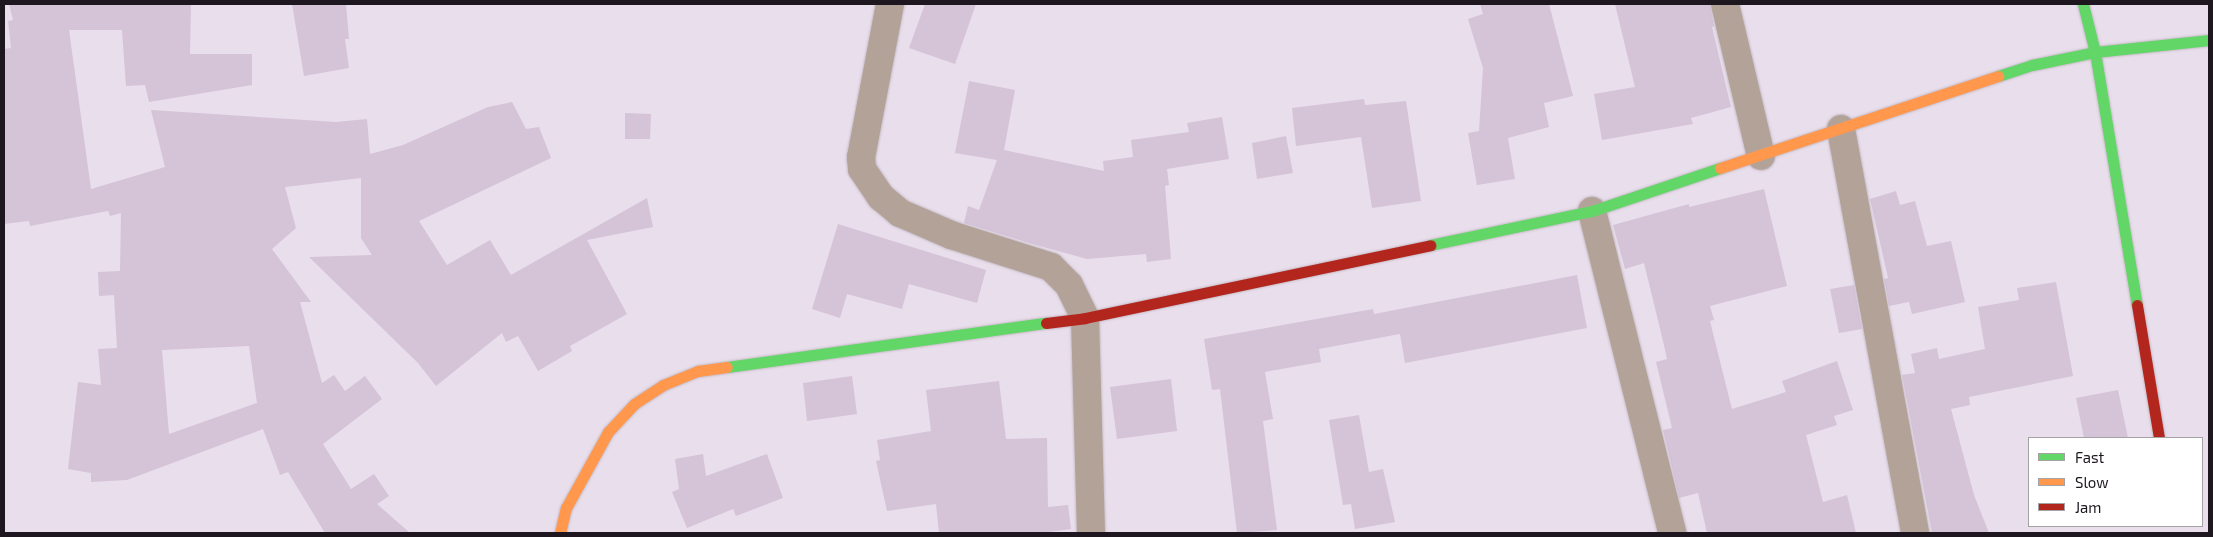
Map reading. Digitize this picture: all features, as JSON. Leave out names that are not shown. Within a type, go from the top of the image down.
[{"type":"street","points":[[890,4],[861,157],[862,170],[873,187],[900,213],[951,235],[1051,267],[1069,285],[1085,318],[1091,533]]},
{"type":"street","points":[[1725,4],[1761,156]]},
{"type":"street","points":[[2083,4],[2095,52],[2159,437]]},
{"type":"street","points":[[560,533],[566,508],[608,432],[634,404],[663,385],[698,371],[1085,318],[1592,211],[2032,65],[2095,52],[2209,40]]},
{"type":"street","points":[[1841,129],[1915,533]]},
{"type":"street","points":[[1592,211],[1672,533]]},
{"type":"building","points":[[9,4],[191,4],[190,54],[252,54],[252,85],[149,102],[145,85],[126,86],[122,30],[69,30],[91,189],[165,167],[151,110],[336,122],[367,119],[370,154],[403,145],[488,107],[512,102],[526,129],[539,127],[551,158],[419,221],[447,265],[490,240],[511,275],[647,198],[653,227],[587,240],[627,314],[570,346],[572,351],[538,371],[518,336],[506,342],[502,333],[436,386],[418,363],[309,257],[372,255],[361,238],[361,178],[285,187],[296,228],[272,249],[311,302],[300,302],[322,383],[334,375],[345,391],[365,376],[382,399],[323,444],[351,489],[374,474],[389,496],[377,504],[410,533],[325,533],[288,472],[280,475],[263,429],[127,480],[91,482],[91,473],[68,469],[78,382],[101,385],[98,349],[117,348],[114,295],[99,296],[98,272],[120,271],[121,213],[110,216],[108,211],[30,226],[29,221],[4,224],[4,49],[11,48],[8,21],[13,20]],"holes":[[[249,346],[257,403],[169,434],[162,350]]]},
{"type":"building","points":[[292,4],[346,4],[349,39],[345,39],[349,68],[304,76]]},
{"type":"building","points":[[925,4],[976,4],[955,64],[909,48]]},
{"type":"building","points":[[1480,4],[1549,4],[1573,96],[1544,103],[1549,127],[1508,138],[1515,179],[1477,185],[1468,133],[1479,131],[1483,68],[1468,19],[1483,14]]},
{"type":"building","points":[[1615,4],[1710,4],[1714,26],[1712,27],[1731,107],[1691,118],[1693,124],[1602,140],[1594,94],[1635,87]]},
{"type":"building","points":[[969,81],[1015,90],[1004,150],[1104,171],[1103,161],[1133,157],[1131,140],[1189,132],[1187,123],[1222,117],[1229,159],[1167,169],[1169,185],[1165,186],[1171,259],[1147,262],[1146,254],[1087,259],[1029,243],[964,223],[968,206],[979,210],[997,160],[955,153]]},
{"type":"building","points":[[1364,99],[1365,105],[1406,101],[1421,201],[1372,208],[1361,137],[1296,146],[1292,108]]},
{"type":"building","points":[[625,113],[651,114],[650,139],[625,139]]},
{"type":"building","points":[[1286,136],[1293,173],[1257,179],[1252,143]]},
{"type":"building","points":[[1764,189],[1787,286],[1710,306],[1714,320],[1710,321],[1732,409],[1786,392],[1782,381],[1837,361],[1853,410],[1834,416],[1837,425],[1806,435],[1823,502],[1847,495],[1856,533],[1707,533],[1698,493],[1679,498],[1663,430],[1672,428],[1656,362],[1667,359],[1664,345],[1644,263],[1625,269],[1613,225],[1689,204],[1689,207]]},
{"type":"building","points":[[1896,191],[1900,205],[1915,201],[1927,246],[1951,241],[1965,302],[1912,314],[1909,302],[1889,306],[1884,279],[1888,278],[1870,199]]},
{"type":"building","points":[[838,224],[986,270],[977,303],[909,284],[902,309],[847,294],[840,318],[812,309]]},
{"type":"building","points":[[1577,275],[1587,328],[1405,363],[1400,334],[1319,349],[1321,362],[1265,372],[1273,419],[1263,421],[1277,530],[1237,533],[1220,389],[1212,390],[1204,339],[1373,309],[1374,314]]},
{"type":"building","points":[[2056,282],[2073,376],[1969,397],[1970,405],[1951,409],[1974,495],[1989,533],[1932,533],[1902,375],[1915,373],[1911,354],[1937,348],[1939,359],[1985,349],[1978,307],[2019,300],[2017,288]]},
{"type":"building","points":[[1854,285],[1862,329],[1839,333],[1830,289]]},
{"type":"building","points":[[852,376],[857,414],[807,421],[803,383]]},
{"type":"building","points":[[1171,379],[1177,431],[1117,439],[1110,387]]},
{"type":"building","points":[[999,381],[1006,439],[1047,438],[1048,507],[1068,505],[1071,529],[1041,533],[939,533],[936,504],[887,511],[876,461],[880,460],[877,440],[931,431],[926,390]]},
{"type":"building","points":[[2118,390],[2128,437],[2084,437],[2076,398]]},
{"type":"building","points":[[1359,415],[1369,472],[1383,469],[1395,522],[1355,529],[1351,504],[1343,505],[1329,420]]},
{"type":"building","points":[[703,454],[706,476],[767,454],[783,498],[736,516],[733,509],[687,528],[672,492],[679,489],[675,459]]},
{"type":"traffic: fast","points":[[2083,4],[2095,52],[2137,305]]},
{"type":"traffic: fast","points":[[1998,76],[2032,65],[2095,52],[2209,40]]},
{"type":"traffic: fast","points":[[1430,245],[1592,211],[1720,168]]},
{"type":"traffic: fast","points":[[727,367],[1046,323]]},
{"type":"traffic: slow","points":[[1720,168],[1998,76]]},
{"type":"traffic: slow","points":[[560,533],[566,508],[608,432],[634,404],[663,385],[698,371],[727,367]]},
{"type":"traffic: jam","points":[[1046,323],[1085,318],[1430,245]]},
{"type":"traffic: jam","points":[[2137,305],[2159,437]]}]
